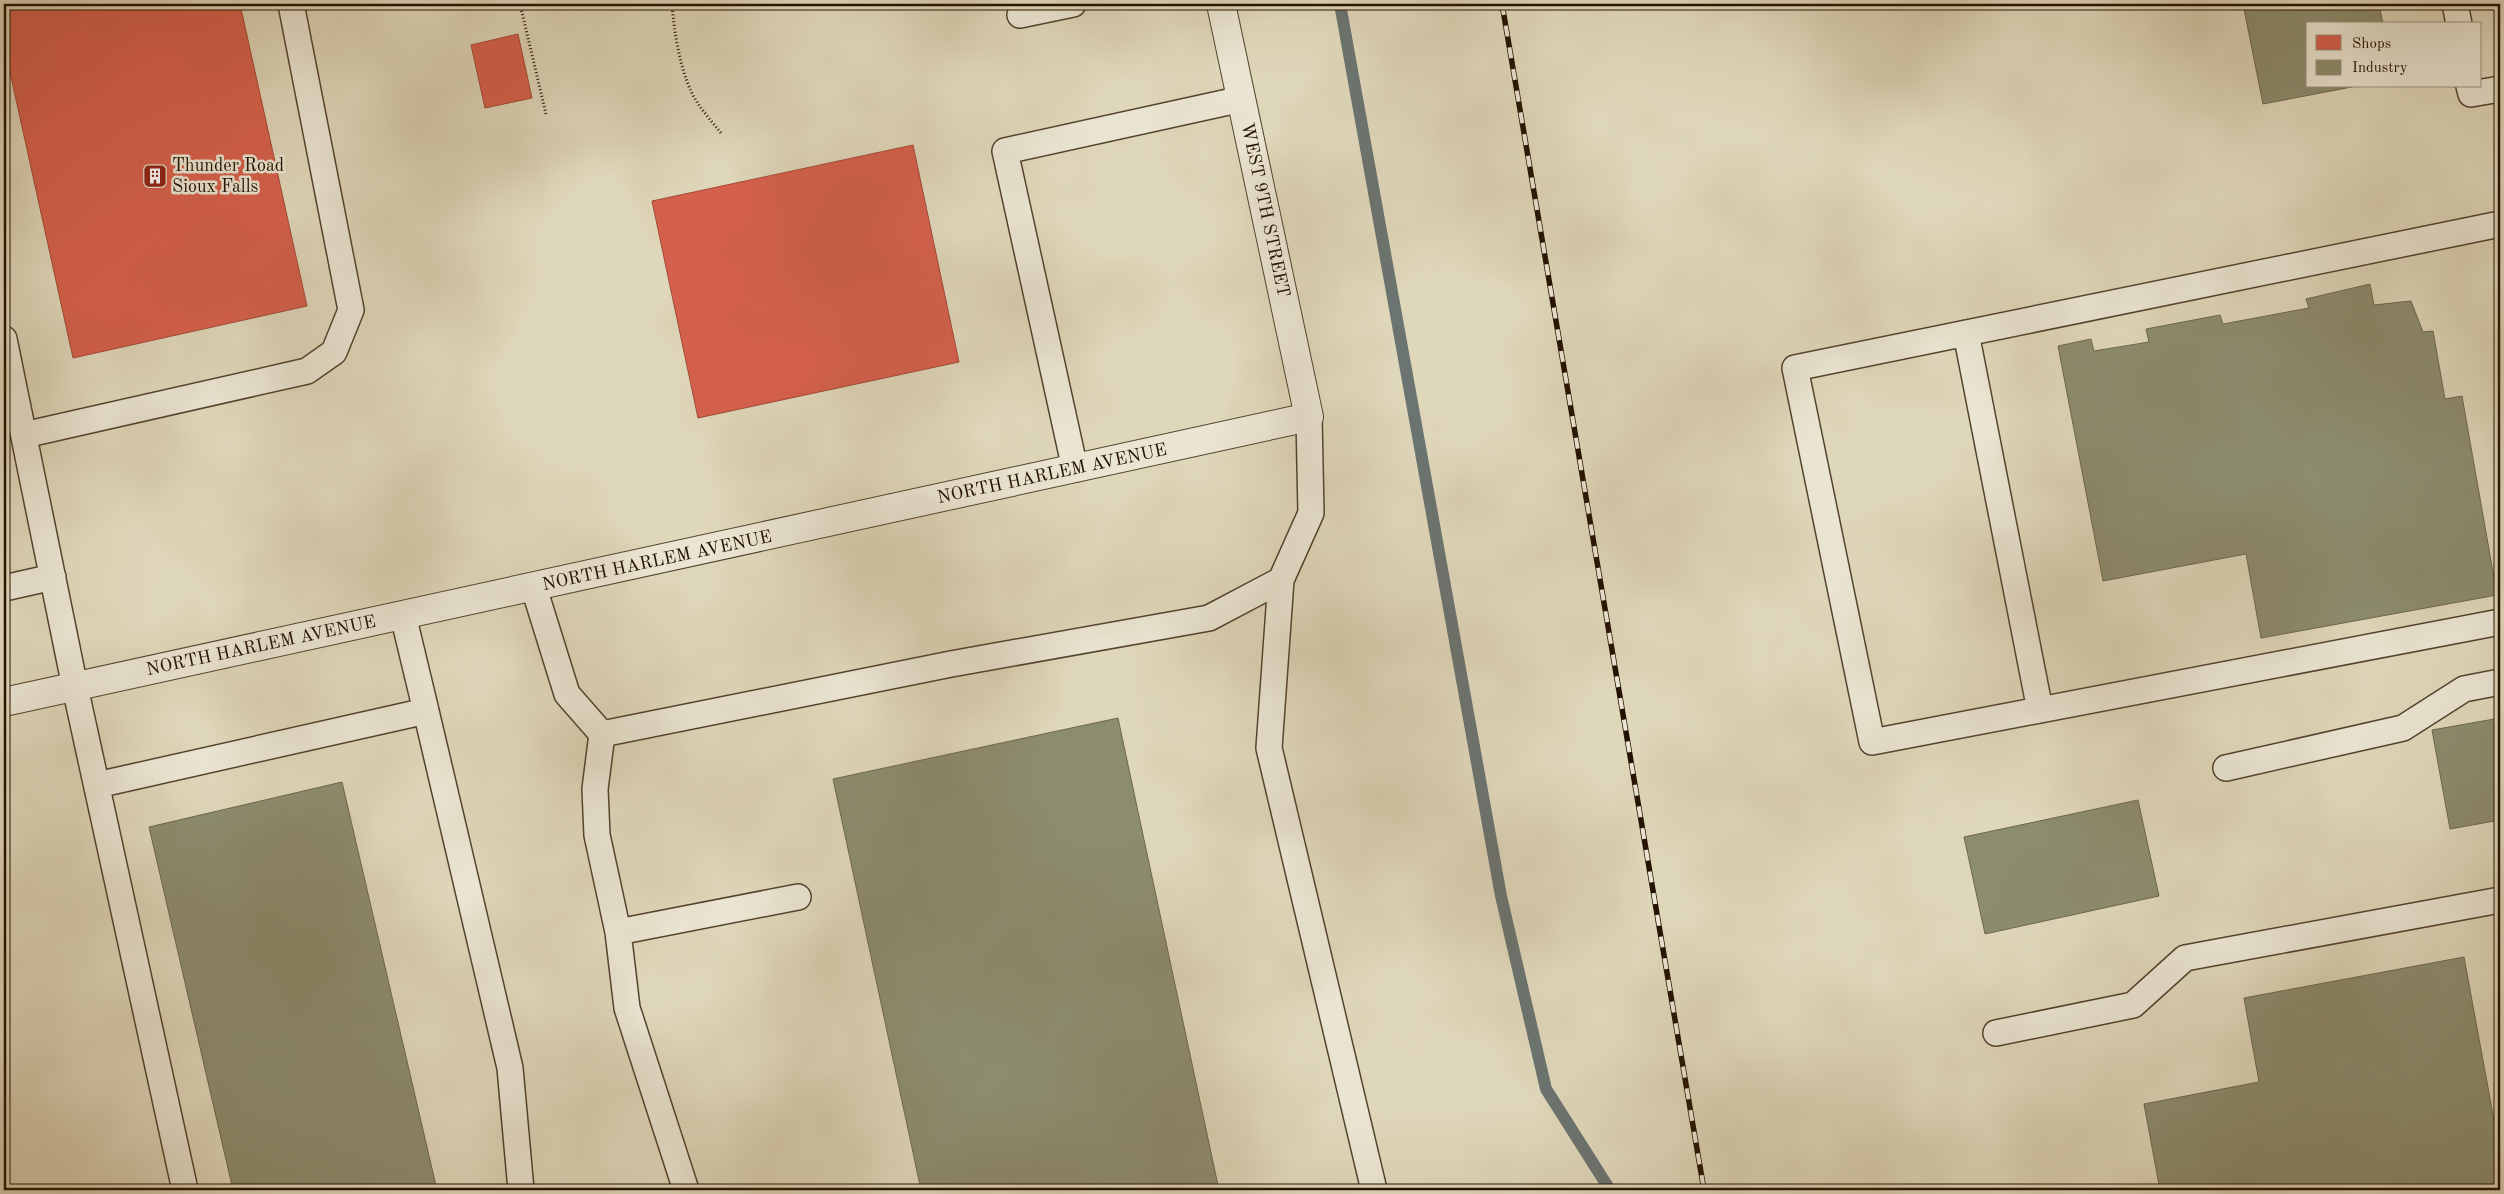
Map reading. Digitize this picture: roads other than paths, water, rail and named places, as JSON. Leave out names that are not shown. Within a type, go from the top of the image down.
[{"type":"street","name":"WEST 9TH STREET","points":[[1221,4],[1309,417]]},
{"type":"street","name":"NORTH HARLEM AVENUE","points":[[4,702],[534,588],[1309,417]]},
{"type":"lane","points":[[24,435],[307,371],[334,352],[351,310],[291,4]]},
{"type":"lane","points":[[1020,15],[1073,4]]},
{"type":"lane","points":[[2455,4],[2458,22]]},
{"type":"lane","points":[[2470,88],[2471,94],[2500,89]]},
{"type":"lane","points":[[1075,469],[1005,151],[1242,99]]},
{"type":"lane","points":[[2500,224],[1795,368],[1872,742],[2500,622]]},
{"type":"lane","points":[[1966,332],[2040,710]]},
{"type":"lane","points":[[4,339],[75,686],[185,1190]]},
{"type":"lane","points":[[1309,417],[1311,513],[1280,580],[1269,748],[1374,1190]]},
{"type":"lane","points":[[4,588],[53,577]]},
{"type":"lane","points":[[602,734],[951,664],[1209,618],[1280,580]]},
{"type":"lane","points":[[534,588],[567,694],[602,734],[595,789],[597,835],[618,932],[627,1008],[686,1190]]},
{"type":"lane","points":[[403,615],[510,1068],[521,1190]]},
{"type":"lane","points":[[2226,768],[2403,728],[2464,689],[2500,682]]},
{"type":"lane","points":[[97,785],[426,711]]},
{"type":"lane","points":[[618,932],[798,897]]},
{"type":"lane","points":[[1996,1033],[2133,1005],[2185,958],[2500,900]]},
{"type":"waterway","points":[[1340,4],[1501,896],[1546,1089],[1610,1190]]},
{"type":"railway","points":[[1502,4],[1704,1190]]},
{"type":"place","name":"Thunder Road Sioux Falls","points":[[155,176]]}]
